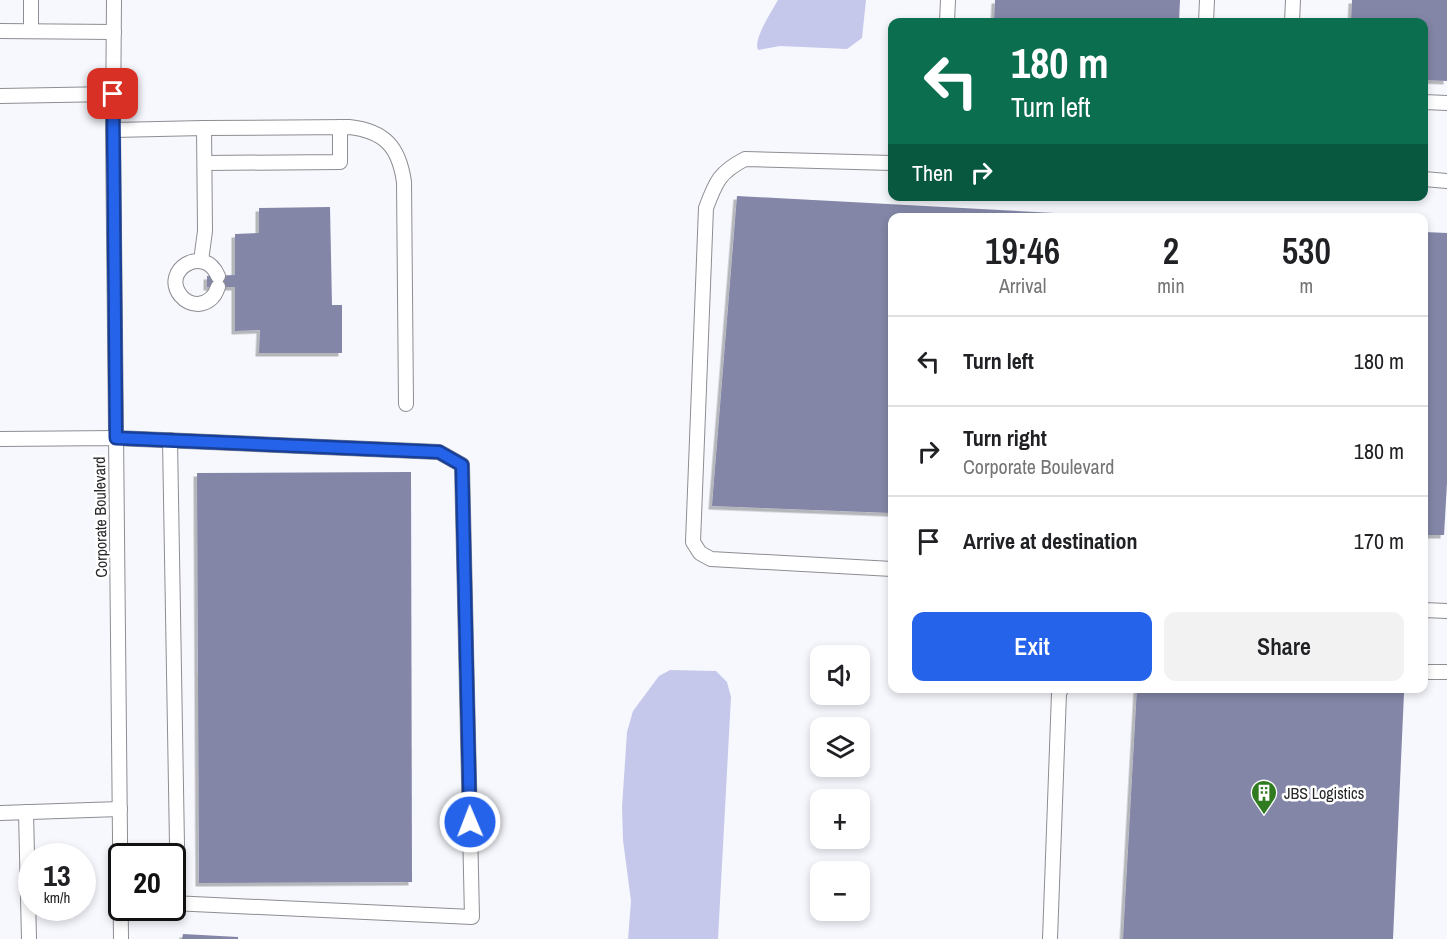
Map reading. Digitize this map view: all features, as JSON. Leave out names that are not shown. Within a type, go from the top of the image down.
[{"type":"street","points":[[31,0],[31,31]]},
{"type":"street","name":"Corporate Boulevard","points":[[114,0],[113,130],[120,843]]},
{"type":"street","points":[[947,18],[948,0]]},
{"type":"street","points":[[1206,18],[1207,0]]},
{"type":"street","points":[[1292,18],[1293,0]]},
{"type":"street","points":[[0,31],[114,32]]},
{"type":"street","points":[[0,96],[113,94]]},
{"type":"street","points":[[1428,102],[1447,103]]},
{"type":"street","points":[[113,130],[340,127],[365,129],[391,144],[399,156],[404,182],[406,404]]},
{"type":"street","points":[[205,164],[340,162],[340,127]]},
{"type":"street","points":[[201,261],[205,231],[204,128]]},
{"type":"street","points":[[888,163],[745,159],[728,168],[714,187],[706,208],[693,542],[700,553],[711,559],[888,569]]},
{"type":"street","points":[[1428,179],[1447,181]]},
{"type":"street","points":[[201,261],[213,267],[218,281],[211,299],[198,304],[185,300],[180,294],[176,281],[177,274],[187,263],[201,261]]},
{"type":"street","points":[[0,439],[116,438],[439,452],[462,465],[472,917],[186,904]]},
{"type":"street","points":[[170,440],[174,843]]},
{"type":"street","points":[[1428,610],[1447,611]]},
{"type":"street","points":[[1428,672],[1447,672]]},
{"type":"street","points":[[1050,939],[1059,693]]},
{"type":"street","points":[[0,813],[120,809]]},
{"type":"street","points":[[26,812],[29,939]]},
{"type":"street","name":"Corporate Boulevard","points":[[121,921],[121,939]]},
{"type":"water","points":[[778,0],[866,0],[862,38],[847,49],[780,46],[758,50],[758,39]]},
{"type":"water","points":[[670,670],[716,671],[727,682],[731,697],[718,939],[628,939],[631,901],[623,840],[622,807],[627,732],[633,711],[659,676]]},
{"type":"building","points":[[995,0],[1180,0],[1179,18],[994,18]]},
{"type":"building","points":[[1352,0],[1447,0],[1447,81],[1428,80],[1428,18],[1351,18]]},
{"type":"building","points":[[737,196],[1056,213],[888,213],[888,513],[712,506]]},
{"type":"building","points":[[330,207],[332,305],[342,305],[342,353],[259,353],[260,330],[235,331],[235,287],[207,287],[207,276],[235,275],[235,234],[259,233],[259,208]]},
{"type":"building","points":[[1428,232],[1447,233],[1447,483],[1444,535],[1428,535]]},
{"type":"building","points":[[411,472],[412,882],[199,883],[197,473]]},
{"type":"building","name":"JBS Logistics","points":[[1137,693],[1404,693],[1393,939],[1123,939]]},
{"type":"building","points":[[183,934],[238,937],[238,939],[182,939]]},
{"type":"place","name":"JBS Logistics","points":[[1264,816]]},
{"type":"route","points":[[113,94],[116,438],[439,452],[462,465],[470,822]]}]
